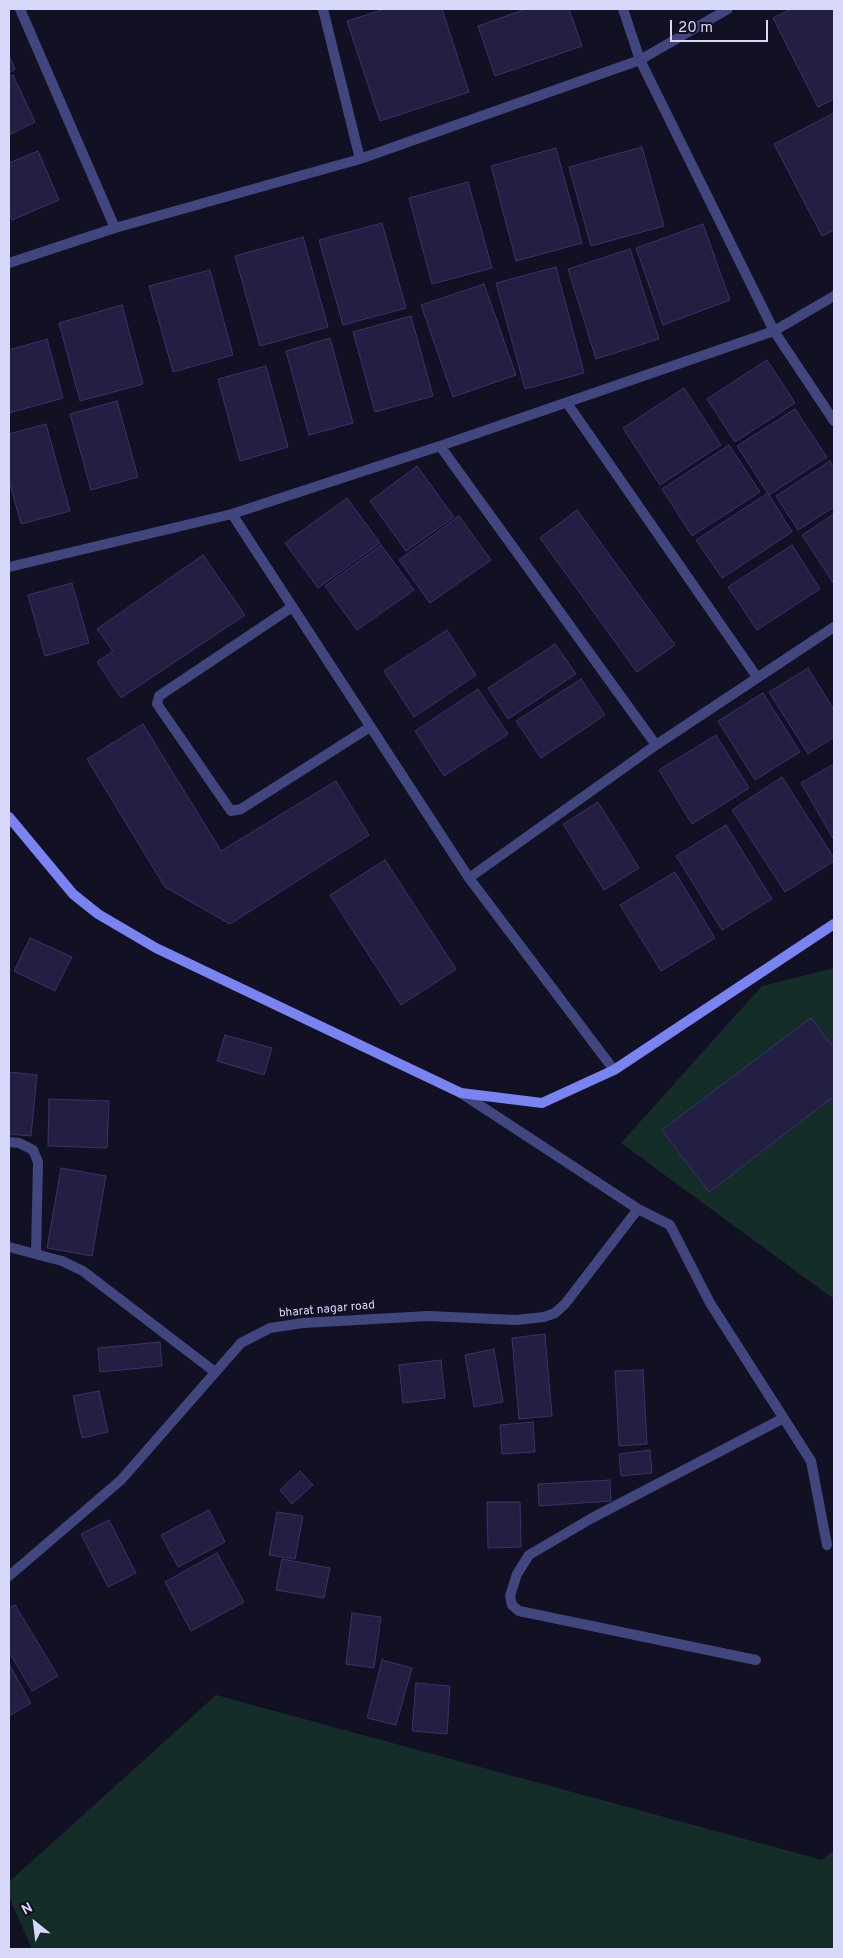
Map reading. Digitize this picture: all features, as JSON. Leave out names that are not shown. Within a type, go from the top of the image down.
[{"type":"street","points":[[20,9],[115,228]]},
{"type":"street","points":[[323,9],[360,159]]},
{"type":"street","points":[[623,9],[640,60],[774,331],[834,421]]},
{"type":"street","points":[[9,263],[115,228],[360,159],[640,60],[728,9]]},
{"type":"street","points":[[9,567],[232,514],[440,446],[774,331],[834,296]]},
{"type":"street","points":[[567,403],[757,677]]},
{"type":"street","points":[[440,446],[656,746]]},
{"type":"street","points":[[232,514],[468,878],[614,1070]]},
{"type":"street","points":[[292,607],[159,696],[157,704],[230,811],[241,810],[370,727]]},
{"type":"street","points":[[468,878],[656,746],[834,627]]},
{"type":"street","points":[[9,817],[73,894],[107,918],[173,956],[461,1093],[638,1209],[670,1225],[710,1303],[782,1419],[811,1461],[826,1545]]},
{"type":"street","points":[[461,1093],[542,1102],[614,1070],[834,924]]},
{"type":"street","points":[[9,1142],[19,1143],[33,1150],[38,1162],[36,1254]]},
{"type":"street","name":"bharat nagar road","points":[[9,1576],[121,1480],[241,1343],[270,1328],[303,1323],[428,1316],[516,1320],[544,1317],[555,1313],[638,1209]]},
{"type":"street","points":[[9,1247],[62,1261],[83,1271],[215,1372]]},
{"type":"street","points":[[756,1660],[519,1611],[512,1606],[510,1596],[517,1574],[529,1555],[592,1518],[782,1419]]},
{"type":"green space","points":[[834,968],[834,1299],[621,1143],[762,986]]},
{"type":"green space","points":[[216,1695],[822,1860],[834,1850],[834,1949],[32,1949],[9,1897],[9,1882]]},
{"type":"building","points":[[385,9],[442,9],[469,92],[380,121],[347,21]]},
{"type":"building","points":[[526,9],[569,9],[582,46],[495,76],[478,26]]},
{"type":"building","points":[[791,9],[834,9],[834,99],[818,107],[773,18]]},
{"type":"building","points":[[9,55],[15,69],[9,73]]},
{"type":"building","points":[[13,75],[35,122],[9,135],[9,76]]},
{"type":"building","points":[[834,113],[834,230],[822,236],[774,144]]},
{"type":"building","points":[[642,147],[664,226],[591,246],[569,167]]},
{"type":"building","points":[[556,148],[582,243],[516,261],[491,166]]},
{"type":"building","points":[[38,151],[59,200],[12,220],[9,213],[9,163]]},
{"type":"building","points":[[468,182],[492,268],[432,284],[409,198]]},
{"type":"building","points":[[382,223],[406,308],[343,325],[319,240]]},
{"type":"building","points":[[703,224],[730,300],[663,325],[636,248]]},
{"type":"building","points":[[303,237],[328,327],[260,346],[235,256]]},
{"type":"building","points":[[630,249],[659,339],[596,359],[568,269]]},
{"type":"building","points":[[556,267],[584,373],[525,389],[496,283]]},
{"type":"building","points":[[210,270],[233,355],[173,372],[149,286]]},
{"type":"building","points":[[484,284],[516,375],[453,397],[421,305]]},
{"type":"building","points":[[122,305],[143,384],[80,401],[59,323]]},
{"type":"building","points":[[411,316],[433,396],[375,412],[353,332]]},
{"type":"building","points":[[330,338],[353,423],[309,435],[286,351]]},
{"type":"building","points":[[47,339],[63,398],[9,413],[9,350]]},
{"type":"building","points":[[767,360],[795,403],[735,442],[707,399]]},
{"type":"building","points":[[266,366],[288,447],[240,461],[218,379]]},
{"type":"building","points":[[684,388],[721,445],[660,485],[623,428]]},
{"type":"building","points":[[117,401],[138,477],[91,490],[70,414]]},
{"type":"building","points":[[795,409],[827,457],[769,495],[737,446]]},
{"type":"building","points":[[46,424],[70,511],[21,524],[9,480],[9,434]]},
{"type":"building","points":[[729,445],[760,492],[692,536],[662,489]]},
{"type":"building","points":[[830,461],[834,468],[834,507],[798,530],[776,496]]},
{"type":"building","points":[[417,466],[454,517],[406,551],[370,501]]},
{"type":"building","points":[[768,493],[792,532],[722,578],[696,540]]},
{"type":"building","points":[[347,498],[380,543],[318,588],[285,543]]},
{"type":"building","points":[[577,510],[675,645],[637,672],[540,538]]},
{"type":"building","points":[[834,514],[834,584],[802,535]]},
{"type":"building","points":[[459,516],[491,560],[430,603],[399,560]]},
{"type":"building","points":[[381,545],[414,590],[357,630],[325,586]]},
{"type":"building","points":[[792,545],[820,589],[757,630],[728,587]]},
{"type":"building","points":[[203,555],[245,615],[121,698],[97,662],[113,651],[97,629]]},
{"type":"building","points":[[72,583],[89,643],[45,656],[28,595]]},
{"type":"building","points":[[447,630],[476,675],[414,717],[384,671]]},
{"type":"building","points":[[555,644],[576,674],[508,719],[488,688]]},
{"type":"building","points":[[808,668],[834,710],[834,737],[808,754],[769,692]]},
{"type":"building","points":[[581,679],[605,715],[541,758],[516,721]]},
{"type":"building","points":[[478,689],[508,734],[444,776],[415,731]]},
{"type":"building","points":[[763,693],[800,752],[755,780],[718,721]]},
{"type":"building","points":[[143,724],[221,851],[336,781],[369,835],[230,924],[165,887],[87,759]]},
{"type":"building","points":[[716,735],[749,788],[692,824],[659,770]]},
{"type":"building","points":[[834,764],[834,840],[801,783]]},
{"type":"building","points":[[782,777],[834,858],[834,861],[785,892],[732,810]]},
{"type":"building","points":[[598,802],[639,868],[604,890],[563,824]]},
{"type":"building","points":[[726,825],[772,899],[722,930],[676,856]]},
{"type":"building","points":[[385,860],[456,969],[401,1005],[330,895]]},
{"type":"building","points":[[675,872],[715,938],[661,971],[620,905]]},
{"type":"building","points":[[30,938],[72,957],[55,991],[14,971]]},
{"type":"building","points":[[811,1018],[834,1049],[834,1096],[709,1192],[662,1130]]},
{"type":"building","points":[[225,1035],[272,1048],[264,1075],[217,1061]]},
{"type":"building","points":[[9,1072],[37,1075],[31,1136],[9,1134]]},
{"type":"building","points":[[49,1099],[109,1101],[107,1148],[48,1146]]},
{"type":"building","points":[[61,1168],[106,1176],[92,1256],[47,1248]]},
{"type":"building","points":[[545,1334],[552,1416],[519,1419],[512,1338]]},
{"type":"building","points":[[160,1342],[162,1366],[100,1372],[98,1348]]},
{"type":"building","points":[[494,1349],[503,1402],[474,1407],[465,1355]]},
{"type":"building","points":[[441,1360],[445,1398],[403,1403],[399,1365]]},
{"type":"building","points":[[643,1370],[647,1444],[619,1446],[615,1371]]},
{"type":"building","points":[[99,1391],[108,1432],[82,1438],[73,1396]]},
{"type":"building","points":[[533,1422],[535,1452],[502,1454],[500,1425]]},
{"type":"building","points":[[650,1450],[652,1473],[621,1476],[619,1454]]},
{"type":"building","points":[[300,1471],[313,1485],[292,1504],[280,1490]]},
{"type":"building","points":[[610,1480],[611,1501],[539,1506],[538,1484]]},
{"type":"building","points":[[487,1502],[520,1502],[521,1547],[488,1548]]},
{"type":"building","points":[[209,1510],[225,1542],[178,1567],[161,1535]]},
{"type":"building","points":[[277,1512],[303,1516],[295,1559],[269,1555]]},
{"type":"building","points":[[109,1520],[136,1573],[108,1587],[81,1534]]},
{"type":"building","points":[[217,1553],[244,1602],[191,1631],[165,1582]]},
{"type":"building","points":[[282,1559],[330,1568],[324,1598],[276,1590]]},
{"type":"building","points":[[15,1605],[58,1676],[32,1691],[9,1652],[9,1608]]},
{"type":"building","points":[[352,1613],[381,1617],[374,1668],[346,1664]]},
{"type":"building","points":[[382,1660],[412,1668],[396,1725],[367,1718]]},
{"type":"building","points":[[9,1664],[31,1703],[9,1716]]},
{"type":"building","points":[[416,1683],[450,1686],[447,1734],[412,1731]]}]
